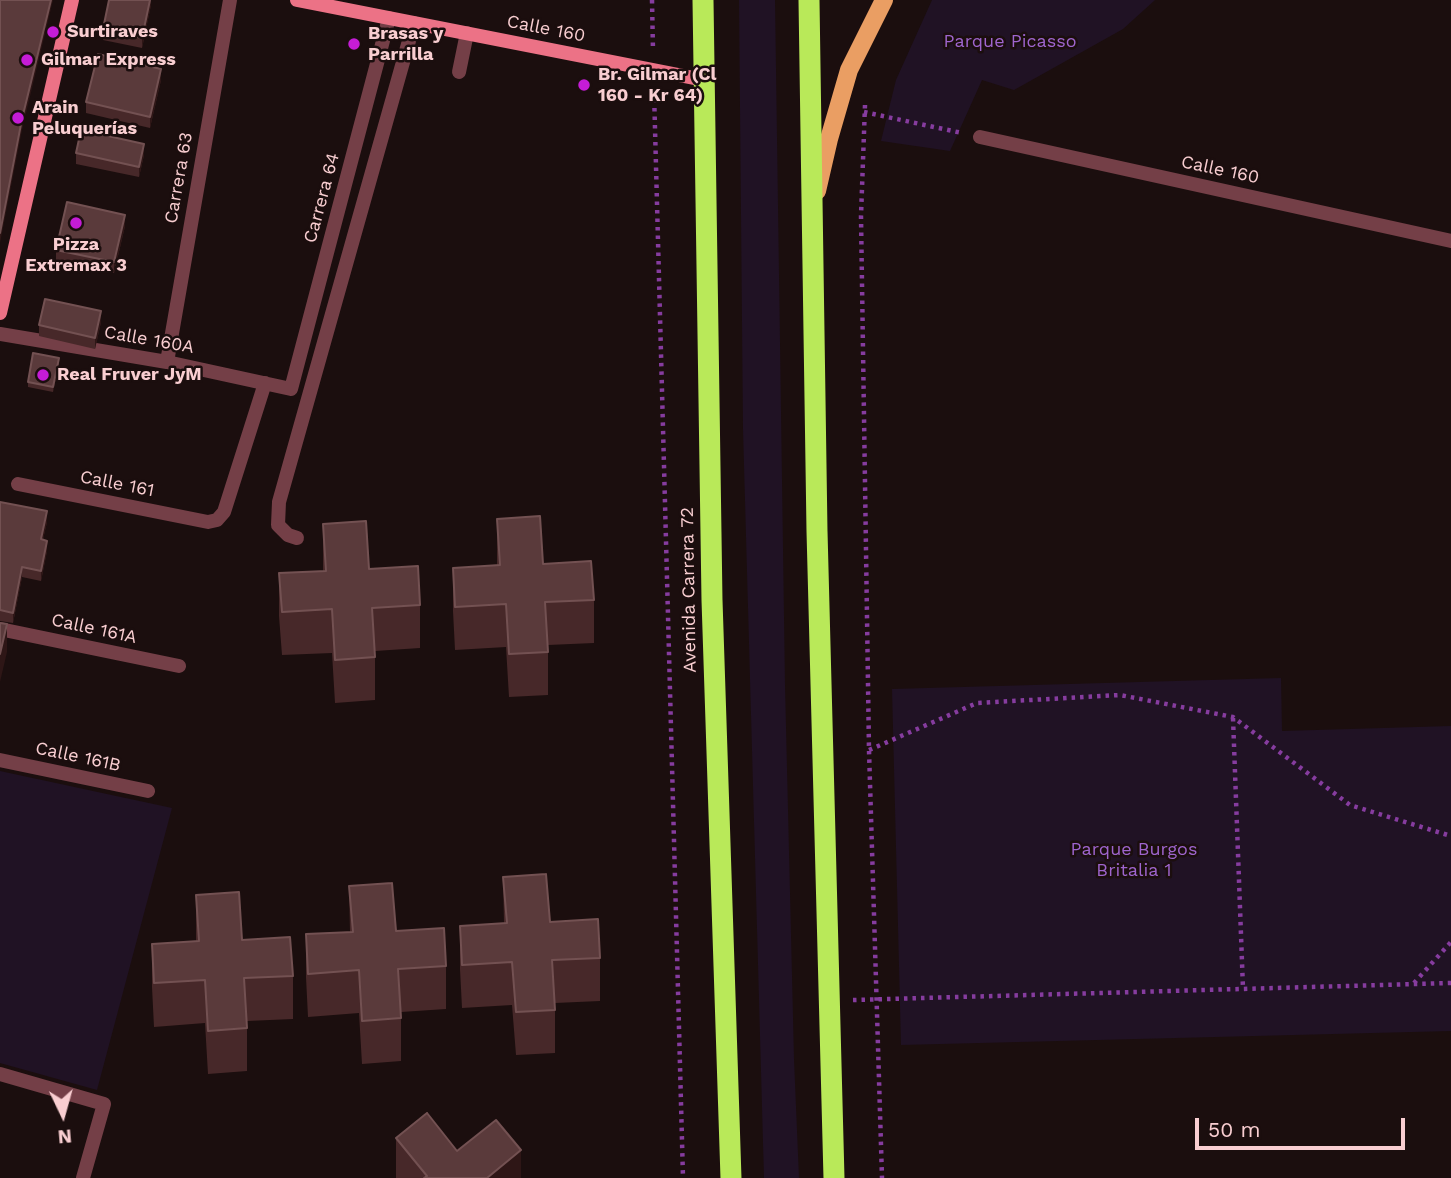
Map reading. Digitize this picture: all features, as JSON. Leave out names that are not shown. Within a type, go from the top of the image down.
[{"type":"highway","name":"Avenida Carrera 72","points":[[703,0],[712,600],[731,1178]]},
{"type":"highway","points":[[809,0],[817,531],[834,1178]]},
{"type":"main road","points":[[812,215],[829,139],[849,70],[884,0]]},
{"type":"street","points":[[0,313],[72,0]]},
{"type":"street","name":"Carrera 63","points":[[167,362],[230,0]]},
{"type":"street","name":"Calle 160","points":[[297,0],[704,80]]},
{"type":"street","name":"Carrera 64","points":[[291,389],[389,18]]},
{"type":"street","points":[[297,538],[288,535],[278,526],[279,502],[414,23]]},
{"type":"street","points":[[459,72],[467,33]]},
{"type":"street","name":"Calle 160","points":[[980,137],[1451,240]]},
{"type":"street","name":"Calle 160A","points":[[0,334],[167,362],[291,389]]},
{"type":"street","name":"Calle 161","points":[[18,484],[208,522],[217,520],[224,512],[265,383]]},
{"type":"street","name":"Calle 161A","points":[[0,629],[179,666]]},
{"type":"street","name":"Calle 161B","points":[[0,760],[148,791]]},
{"type":"street","points":[[0,1074],[106,1104],[83,1178]]},
{"type":"path","points":[[652,0],[683,1178]]},
{"type":"path","points":[[866,99],[860,216],[869,750],[882,1178]]},
{"type":"path","points":[[864,111],[980,137]]},
{"type":"path","points":[[869,750],[977,703],[1120,695],[1233,717],[1350,805],[1451,836]]},
{"type":"path","points":[[1233,717],[1243,989]]},
{"type":"path","points":[[1413,984],[1451,942]]},
{"type":"path","points":[[828,1000],[1451,983]]},
{"type":"green space","points":[[739,0],[775,0],[785,685],[799,1178],[764,1178],[743,429]]},
{"type":"green space","name":"Parque Picasso","points":[[932,0],[1155,0],[1123,29],[1014,90],[982,80],[950,151],[881,141],[896,80]]},
{"type":"green space","name":"Parque Burgos Britalia 1","points":[[1281,678],[1282,731],[1451,726],[1451,1031],[901,1045],[892,689]]},
{"type":"green space","points":[[0,771],[172,808],[97,1090],[0,1063]]},
{"type":"building","points":[[0,0],[51,0],[22,119],[0,233]]},
{"type":"building","points":[[109,0],[150,0],[142,38],[103,29]]},
{"type":"building","points":[[98,54],[161,69],[150,117],[86,102]]},
{"type":"building","points":[[81,130],[144,144],[139,167],[76,153]]},
{"type":"building","points":[[67,202],[125,215],[114,262],[56,250]]},
{"type":"building","points":[[45,299],[101,311],[95,338],[39,325]]},
{"type":"building","name":"Real Fruver JyM","points":[[33,353],[59,358],[53,387],[28,382]]},
{"type":"building","points":[[0,502],[47,511],[41,539],[47,541],[41,571],[22,567],[13,613],[0,610]]},
{"type":"building","points":[[540,516],[543,564],[591,561],[594,600],[545,602],[548,652],[509,654],[506,604],[455,607],[453,568],[500,565],[497,519]]},
{"type":"building","points":[[366,521],[369,569],[418,566],[420,605],[372,608],[375,657],[335,660],[332,609],[282,612],[279,573],[326,571],[323,524]]},
{"type":"building","points":[[0,623],[7,624],[0,654]]},
{"type":"building","points":[[546,874],[550,922],[598,919],[600,958],[552,960],[555,1010],[516,1012],[512,962],[462,965],[460,926],[507,923],[503,877]]},
{"type":"building","points":[[392,883],[396,931],[444,928],[446,966],[398,969],[401,1018],[362,1021],[359,970],[308,974],[306,934],[353,932],[349,886]]},
{"type":"building","points":[[239,892],[242,940],[290,937],[293,976],[244,978],[247,1028],[208,1031],[205,980],[154,983],[152,944],[199,941],[196,895]]},
{"type":"building","points":[[427,1113],[457,1151],[496,1120],[521,1150],[487,1178],[424,1178],[427,1176],[396,1138]]},
{"type":"place","name":"Surtiraves","points":[[53,32]]},
{"type":"place","name":"Brasas y Parrilla","points":[[354,44]]},
{"type":"place","name":"Gilmar Express","points":[[27,60]]},
{"type":"place","name":"Br. Gilmar (Cl 160 - Kr 64)","points":[[584,85]]},
{"type":"place","name":"Arain Peluquerías","points":[[18,118]]},
{"type":"place","name":"Pizza Extremax 3","points":[[76,223]]},
{"type":"place","name":"Real Fruver JyM","points":[[43,375]]}]
